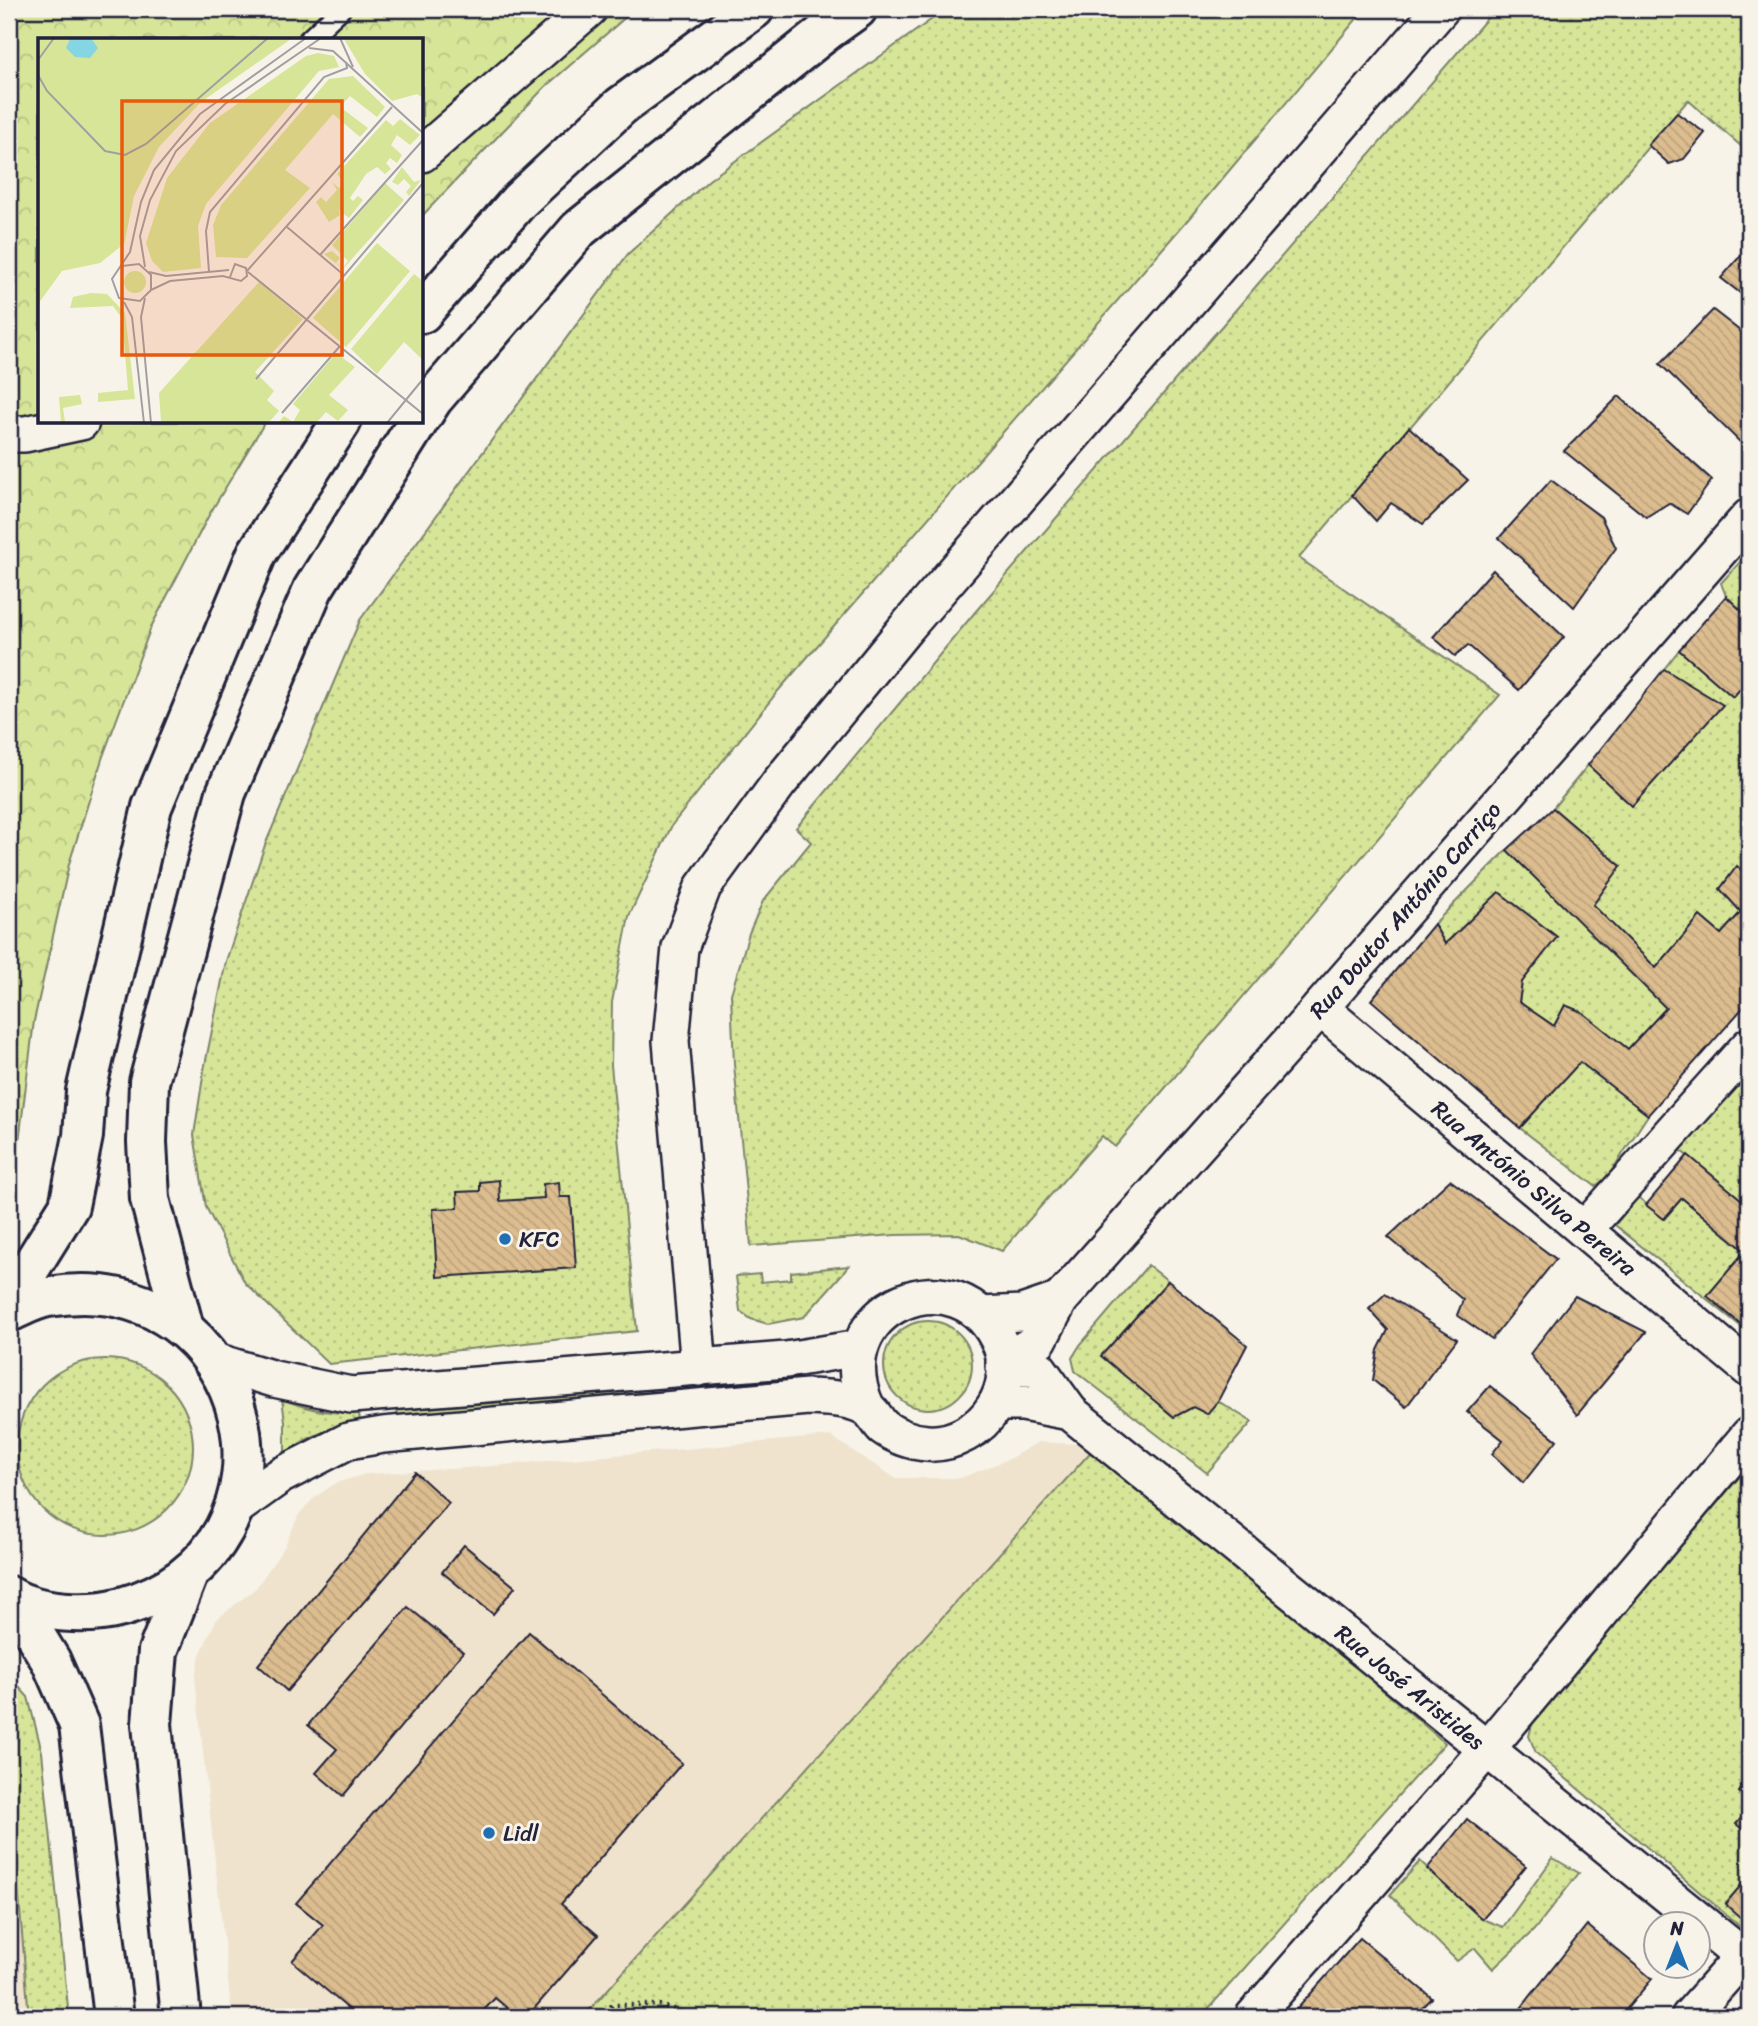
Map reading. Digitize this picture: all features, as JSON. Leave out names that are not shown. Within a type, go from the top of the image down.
[{"type":"main road","points":[[424,311],[519,201],[621,106],[754,9]]},
{"type":"main road","points":[[424,413],[579,229],[857,9]]},
{"type":"main road","points":[[9,1302],[69,1206],[83,1136],[86,1091],[152,807],[257,553],[340,424]]},
{"type":"main road","points":[[184,1328],[150,1199],[147,1142],[149,1082],[226,793],[313,589],[417,424]]},
{"type":"main road","points":[[9,1312],[46,1297],[95,1293],[142,1304],[184,1328],[215,1361],[232,1392],[242,1430],[241,1483],[234,1509],[223,1533],[188,1575],[158,1651],[152,1724],[181,2017]]},
{"type":"main road","points":[[11,1597],[58,1612],[105,1612],[149,1599],[188,1575]]},
{"type":"main road","points":[[11,1597],[51,1661],[79,1726],[114,2017]]},
{"type":"street","points":[[424,152],[589,9]]},
{"type":"street","points":[[699,1368],[671,1041],[680,948],[704,887],[779,783],[906,628],[1441,9]]},
{"type":"street","points":[[9,434],[25,434],[72,424]]},
{"type":"street","name":"Rua Doutor António Carriço","points":[[1004,1364],[1039,1340],[1060,1300],[1320,1008],[1749,517]]},
{"type":"street","name":"Rua António Silva Pereira","points":[[1320,1008],[1749,1369]]},
{"type":"street","points":[[1584,1230],[1749,1046]]},
{"type":"street","points":[[922,1296],[943,1296],[964,1303],[982,1315],[996,1332],[1003,1352],[1005,1375],[997,1404],[989,1416],[971,1431],[951,1441],[928,1444],[904,1439],[883,1427],[867,1408],[857,1379],[859,1348],[868,1328],[882,1313],[901,1301],[922,1296]]},
{"type":"street","name":"Rua Doutor António Carriço","points":[[982,1315],[1022,1313],[1060,1300]]},
{"type":"street","points":[[215,1361],[274,1379],[352,1395],[792,1360],[859,1348]]},
{"type":"street","name":"Rua José Aristides","points":[[1004,1364],[1039,1369],[1070,1412],[1746,1959]]},
{"type":"street","points":[[234,1509],[280,1476],[348,1441],[383,1435],[799,1397],[841,1399],[867,1408]]},
{"type":"street","name":"Rua José Aristides","points":[[997,1404],[1023,1403],[1070,1412]]},
{"type":"street","points":[[1253,2017],[1487,1749],[1749,1435]]},
{"type":"street","points":[[1689,2017],[1746,1959]]},
{"type":"lane","points":[[310,38],[341,9]]},
{"type":"path","points":[[601,2017],[612,2005],[659,2005],[701,2017]]},
{"type":"shaded area","points":[[830,1436],[895,1478],[961,1478],[1009,1459],[1038,1442],[1097,1445],[583,2017],[232,2017],[195,1678],[200,1655],[216,1620],[256,1588],[285,1546],[299,1514],[314,1498],[336,1483],[366,1474],[481,1467]]},
{"type":"shaded area","points":[[9,1676],[28,1697],[42,1752],[69,2017],[9,2017]]},
{"type":"green space","points":[[9,9],[635,9],[545,87],[424,214],[424,38],[38,38],[38,424],[264,424],[209,515],[151,627],[102,759],[69,864],[34,1021],[13,1189],[9,1185]]},
{"type":"green space","points":[[946,9],[1365,9],[1191,216],[778,691],[672,825],[629,916],[612,1002],[611,1065],[637,1331],[329,1364],[245,1283],[206,1207],[194,1135],[226,961],[265,845],[360,620],[628,254],[709,180]]},
{"type":"green space","points":[[1495,9],[1749,9],[1749,38],[1740,48],[1749,55],[1749,153],[1688,100],[1299,558],[1500,695],[1115,1147],[1102,1136],[1002,1251],[959,1234],[895,1235],[751,1246],[734,1064],[731,994],[749,933],[763,901],[811,842],[796,828],[976,611]]},
{"type":"green space","points":[[1749,552],[1749,618],[1726,596],[1721,583]]},
{"type":"green space","points":[[1679,650],[1732,696],[1749,679],[1749,877],[1737,867],[1720,889],[1741,912],[1721,934],[1700,917],[1656,968],[1593,905],[1620,866],[1553,808],[1588,765],[1632,806],[1722,705],[1664,669]]},
{"type":"green space","points":[[1507,850],[1666,1008],[1628,1049],[1582,1012],[1565,1005],[1554,1026],[1519,1002],[1522,982],[1557,937],[1499,892],[1445,944],[1434,924]]},
{"type":"green space","points":[[1580,1062],[1648,1115],[1607,1178],[1595,1186],[1520,1128]]},
{"type":"green space","points":[[1749,1070],[1749,1206],[1680,1150]]},
{"type":"green space","points":[[1638,1197],[1664,1219],[1682,1198],[1745,1251],[1708,1296],[1749,1333],[1615,1225]]},
{"type":"green space","points":[[1148,1265],[1168,1281],[1102,1356],[1174,1417],[1193,1407],[1218,1401],[1252,1422],[1207,1473],[1075,1371],[1072,1358],[1080,1345]]},
{"type":"green space","points":[[849,1266],[804,1317],[768,1324],[751,1319],[740,1311],[736,1276],[760,1274],[761,1282],[791,1279],[791,1272]]},
{"type":"green space","points":[[928,1321],[945,1325],[959,1334],[968,1348],[972,1365],[968,1382],[959,1396],[945,1405],[928,1409],[911,1405],[897,1396],[888,1382],[884,1365],[888,1348],[897,1334],[911,1325]]},
{"type":"green space","points":[[105,1359],[139,1366],[167,1385],[186,1413],[193,1447],[186,1481],[167,1509],[139,1528],[105,1535],[71,1528],[43,1509],[24,1481],[17,1447],[24,1413],[43,1385],[71,1366]]},
{"type":"green space","points":[[765,1376],[766,1384],[398,1417],[397,1410]]},
{"type":"green space","points":[[282,1399],[320,1410],[359,1413],[360,1422],[321,1433],[285,1453]]},
{"type":"green space","points":[[1097,1445],[1445,1743],[1201,2017],[583,2017]]},
{"type":"green space","points":[[1749,1466],[1749,1934],[1536,1753],[1529,1736],[1534,1717]]},
{"type":"green space","points":[[9,1676],[28,1697],[42,1752],[69,2017],[29,2017],[9,1779]]},
{"type":"green space","points":[[1553,1858],[1579,1873],[1534,1930],[1493,1969],[1475,1948],[1457,1961],[1390,1895],[1420,1861],[1482,1919],[1503,1927]]},
{"type":"green space","points":[[1722,2009],[1738,2011],[1746,2017],[1708,2017]]},
{"type":"building","points":[[1677,113],[1705,133],[1684,159],[1669,164],[1648,145]]},
{"type":"building","points":[[1749,246],[1749,300],[1721,278]]},
{"type":"building","points":[[1713,310],[1749,338],[1749,439],[1744,446],[1660,364]]},
{"type":"building","points":[[1619,396],[1712,480],[1687,514],[1669,503],[1646,517],[1564,451]]},
{"type":"building","points":[[1409,427],[1468,480],[1423,524],[1391,503],[1376,521],[1352,495]]},
{"type":"building","points":[[1551,480],[1601,517],[1616,548],[1574,607],[1499,538]]},
{"type":"building","points":[[1493,570],[1564,637],[1519,690],[1468,645],[1455,656],[1433,637]]},
{"type":"building","points":[[1726,596],[1749,618],[1749,679],[1733,697],[1679,650]]},
{"type":"building","points":[[1664,669],[1723,705],[1632,806],[1588,765]]},
{"type":"building","points":[[1553,808],[1621,866],[1593,905],[1656,968],[1700,916],[1721,934],[1741,912],[1720,889],[1737,866],[1749,877],[1749,1001],[1648,1115],[1580,1062],[1520,1128],[1371,1000],[1434,924],[1445,944],[1499,892],[1557,937],[1522,982],[1519,1002],[1554,1026],[1565,1005],[1582,1012],[1628,1049],[1666,1008],[1507,850]]},
{"type":"building","points":[[1688,1155],[1749,1206],[1749,1331],[1707,1296],[1745,1251],[1682,1198],[1664,1219],[1646,1205]]},
{"type":"building","name":"KFC","points":[[499,1180],[500,1201],[544,1198],[543,1184],[559,1182],[560,1197],[571,1197],[576,1268],[437,1277],[433,1209],[458,1208],[457,1192],[480,1191],[480,1182]]},
{"type":"building","points":[[1450,1180],[1556,1259],[1492,1339],[1457,1315],[1463,1300],[1388,1237]]},
{"type":"building","points":[[1168,1281],[1247,1345],[1218,1401],[1207,1414],[1193,1407],[1174,1417],[1101,1356]]},
{"type":"building","points":[[1385,1294],[1457,1339],[1406,1407],[1373,1380],[1378,1350],[1388,1330],[1369,1309]]},
{"type":"building","points":[[1575,1296],[1646,1332],[1577,1415],[1530,1354]]},
{"type":"building","points":[[1490,1386],[1557,1440],[1523,1483],[1492,1454],[1503,1440],[1467,1412]]},
{"type":"building","points":[[415,1472],[449,1503],[287,1691],[258,1665]]},
{"type":"building","points":[[464,1545],[515,1587],[493,1614],[442,1572]]},
{"type":"building","points":[[408,1607],[463,1652],[343,1796],[316,1773],[337,1749],[308,1725]]},
{"type":"building","name":"Lidl","points":[[529,1632],[682,1763],[561,1904],[598,1935],[527,2017],[518,2017],[495,1998],[478,2017],[358,2017],[292,1961],[323,1925],[296,1903]]},
{"type":"building","points":[[1749,1779],[1749,1800],[1739,1792]]},
{"type":"building","points":[[1749,1809],[1749,1834],[1736,1824]]},
{"type":"building","points":[[1467,1819],[1526,1866],[1482,1919],[1427,1869]]},
{"type":"building","points":[[1749,1876],[1749,1925],[1725,1904]]},
{"type":"building","points":[[1587,1925],[1642,1971],[1642,1980],[1651,1980],[1620,2017],[1514,2017]]},
{"type":"building","points":[[1360,1938],[1432,1998],[1414,2017],[1290,2017]]},
{"type":"place","name":"KFC","points":[[505,1239]]},
{"type":"place","name":"Lidl","points":[[489,1833]]}]
